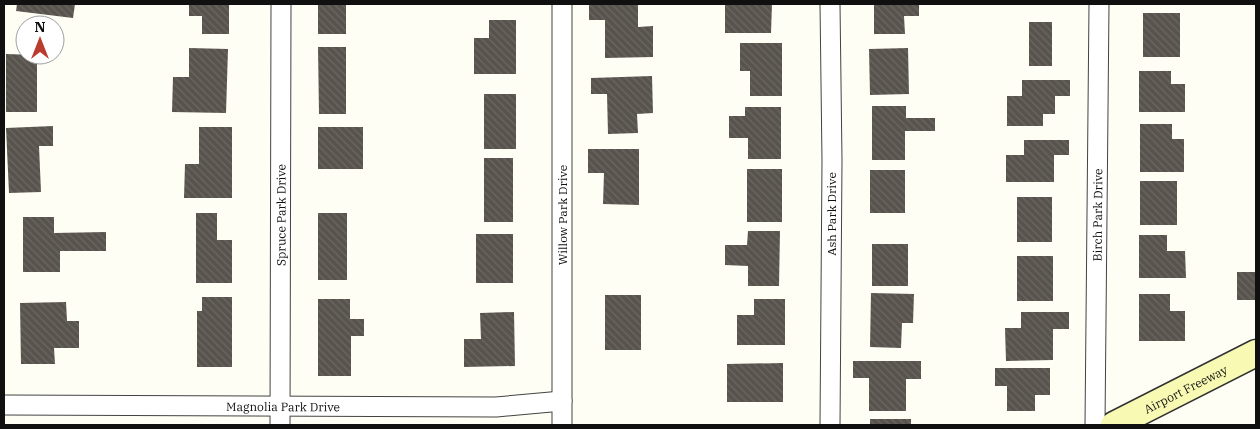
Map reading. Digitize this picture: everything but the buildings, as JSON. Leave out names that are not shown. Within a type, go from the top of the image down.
[{"type":"main road","name":"Airport Freeway","points":[[1114,425],[1256,354]]},
{"type":"street","name":"Spruce Park Drive","points":[[280,416],[281,4]]},
{"type":"street","name":"Willow Park Drive","points":[[562,4],[562,425]]},
{"type":"street","name":"Ash Park Drive","points":[[830,4],[832,160],[830,425]]},
{"type":"street","name":"Birch Park Drive","points":[[1095,425],[1099,4]]},
{"type":"street","name":"Magnolia Park Drive","points":[[4,405],[280,416],[496,407],[562,401]]}]
